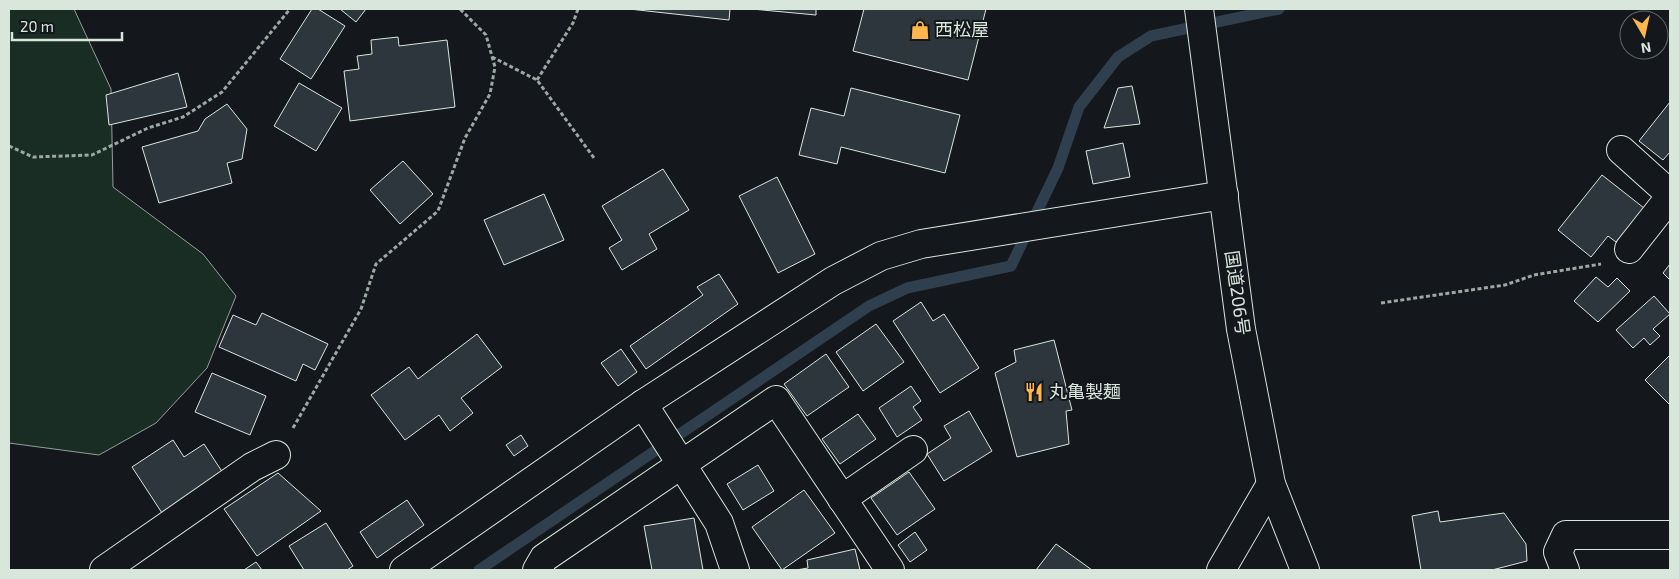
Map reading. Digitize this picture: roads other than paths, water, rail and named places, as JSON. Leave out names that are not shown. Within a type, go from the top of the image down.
[{"type":"main road","name":"国道206号","points":[[1199,9],[1241,329],[1271,484],[1304,570]]},
{"type":"main road","points":[[1621,150],[1670,195],[1629,249]]},
{"type":"main road","points":[[404,570],[649,413],[833,281],[881,256],[921,244],[1224,195]]},
{"type":"main road","points":[[537,570],[544,558],[679,460],[776,400],[890,570]]},
{"type":"main road","points":[[649,413],[719,523],[736,570]]},
{"type":"main road","points":[[842,499],[914,450]]},
{"type":"main road","points":[[104,570],[252,467],[276,454]]},
{"type":"main road","points":[[1221,570],[1271,484]]},
{"type":"main road","points":[[1565,570],[1558,552],[1566,535],[1670,535]]},
{"type":"waterway","points":[[479,570],[869,306],[907,288],[1011,266],[1058,168],[1079,107],[1118,57],[1151,36],[1279,9]]},
{"type":"place","name":"西松屋","points":[[920,30]]},
{"type":"place","name":"丸亀製麺","points":[[1034,392]]}]
